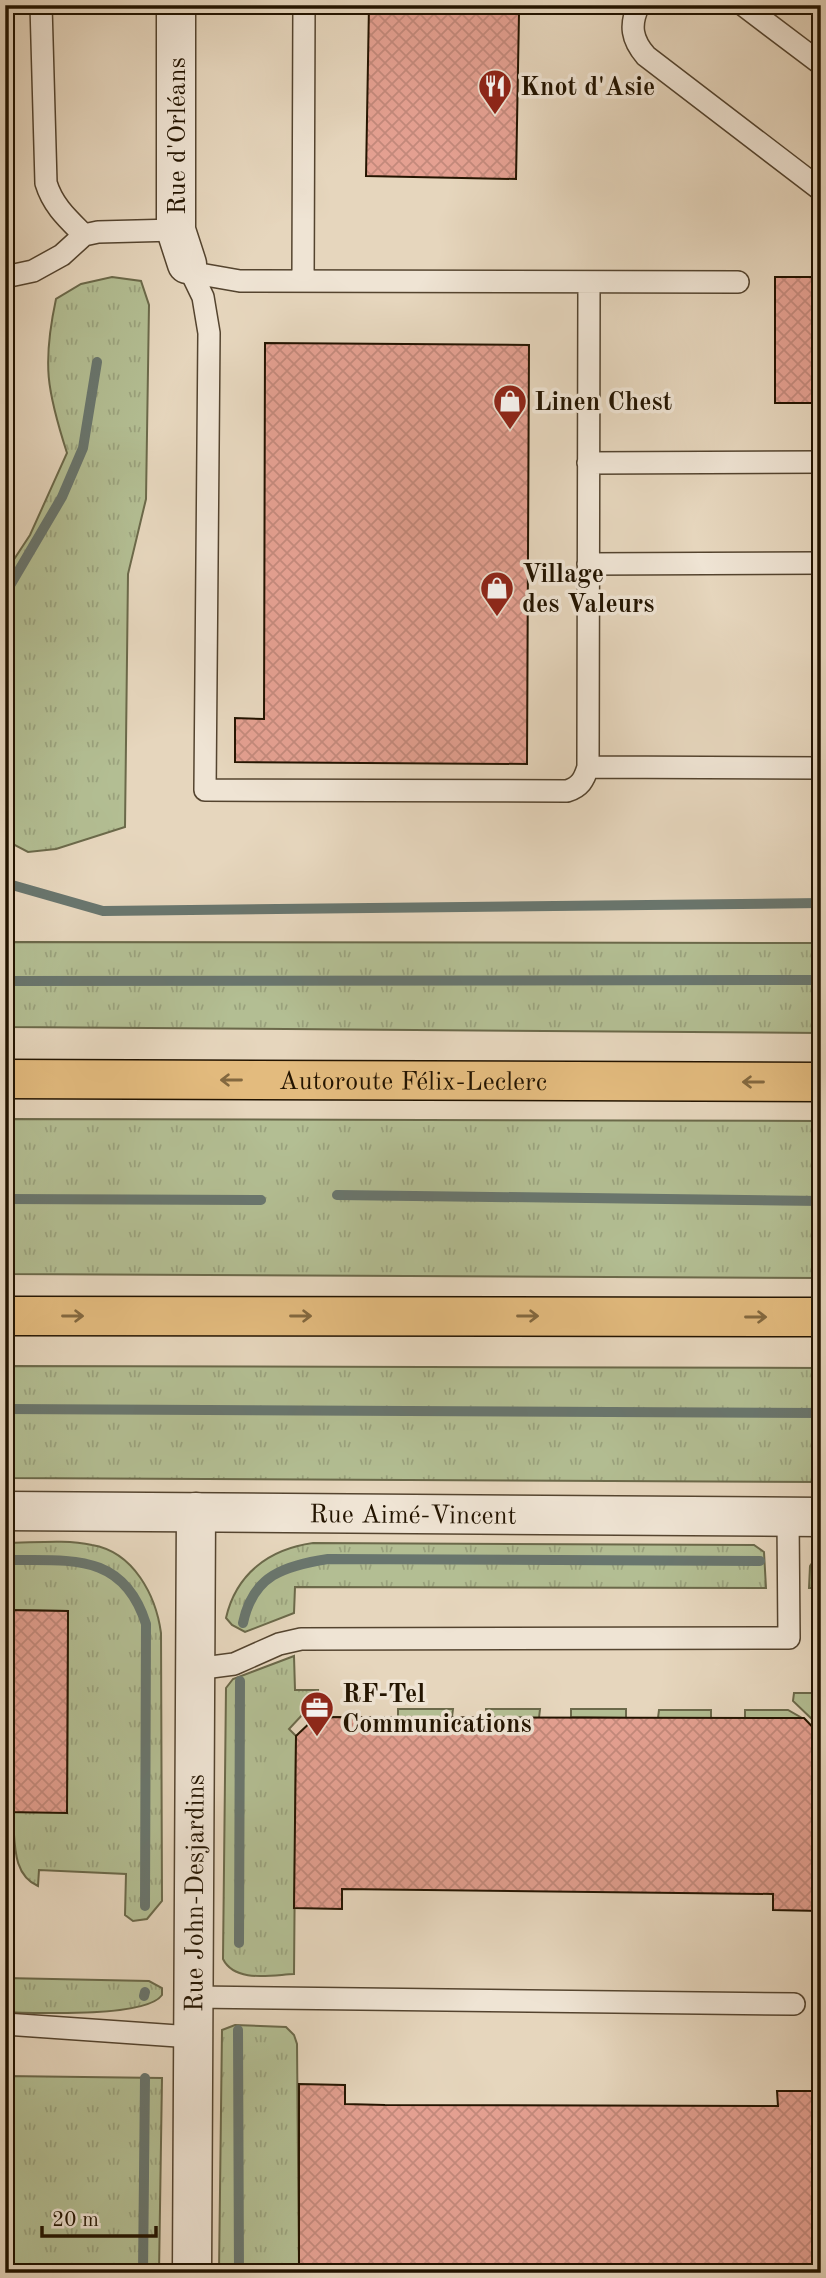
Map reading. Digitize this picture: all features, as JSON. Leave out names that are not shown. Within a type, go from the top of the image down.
[{"type":"highway","name":"Autoroute Félix-Leclerc","points":[[5,1079],[821,1082]]},
{"type":"highway","points":[[5,1316],[821,1317]]},
{"type":"street","name":"Rue d'Orléans","points":[[176,5],[181,247]]},
{"type":"street","name":"Rue Aimé-Vincent","points":[[5,1511],[805,1517]]},
{"type":"street","name":"Rue John-Desjardins","points":[[192,2273],[196,1512]]},
{"type":"lane","points":[[41,5],[46,183],[50,197],[62,214],[84,235]]},
{"type":"lane","points":[[303,281],[304,5]]},
{"type":"lane","points":[[639,5],[633,22],[634,36],[646,56],[821,190]]},
{"type":"lane","points":[[743,5],[821,64]]},
{"type":"lane","points":[[5,277],[33,271],[62,255],[84,235],[98,232],[181,247],[200,274],[216,279],[738,282]]},
{"type":"lane","points":[[181,247],[203,297],[209,334],[205,790],[566,791],[576,788],[584,779],[587,767],[589,282]]},
{"type":"lane","points":[[589,463],[821,462]]},
{"type":"lane","points":[[588,564],[821,563]]},
{"type":"lane","points":[[587,767],[821,768]]},
{"type":"lane","points":[[196,1669],[234,1664],[279,1644],[301,1639],[789,1639],[805,1517]]},
{"type":"lane","points":[[192,1997],[794,2004]]},
{"type":"lane","points":[[5,2024],[192,2037]]},
{"type":"green space","points":[[112,277],[141,281],[149,305],[146,499],[128,574],[125,827],[56,849],[28,852],[5,840],[5,573],[30,535],[67,453],[55,412],[49,377],[49,342],[56,299],[81,284]]},
{"type":"green space","points":[[5,942],[821,943],[821,1033],[5,1027]]},
{"type":"green space","points":[[5,1119],[821,1121],[821,1278],[5,1274]]},
{"type":"green space","points":[[5,1366],[821,1368],[821,1482],[5,1478]]},
{"type":"green space","points":[[71,1542],[107,1549],[131,1566],[154,1605],[161,1633],[162,1901],[147,1919],[133,1921],[125,1915],[126,1874],[39,1870],[38,1886],[29,1880],[19,1864],[12,1812],[67,1812],[68,1611],[5,1610],[5,1543]]},
{"type":"green space","points":[[313,1543],[754,1545],[764,1552],[766,1588],[295,1587],[294,1613],[245,1632],[232,1625],[226,1618],[231,1602],[246,1577],[257,1566],[282,1551]]},
{"type":"green space","points":[[821,1550],[821,1588],[809,1588],[810,1566]]},
{"type":"green space","points":[[294,1656],[295,1690],[318,1690],[317,1699],[289,1729],[296,1736],[294,1974],[245,1975],[229,1967],[223,1959],[226,1688],[233,1679]]},
{"type":"green space","points":[[794,1693],[821,1693],[821,1736],[814,1729],[817,1724],[793,1701]]},
{"type":"green space","points":[[398,1709],[453,1709],[452,1717],[398,1717]]},
{"type":"green space","points":[[486,1709],[540,1709],[539,1718],[486,1718]]},
{"type":"green space","points":[[571,1709],[626,1709],[626,1718],[571,1717]]},
{"type":"green space","points":[[659,1710],[711,1710],[711,1718],[658,1718]]},
{"type":"green space","points":[[745,1710],[788,1710],[802,1718],[745,1718]]},
{"type":"green space","points":[[5,1978],[149,1981],[162,1988],[162,1995],[135,2008],[113,2011],[5,2012]]},
{"type":"green space","points":[[821,2008],[821,2273],[819,2273],[820,2019]]},
{"type":"green space","points":[[235,2025],[286,2027],[294,2035],[297,2044],[299,2273],[219,2273],[222,2030]]},
{"type":"green space","points":[[5,2076],[162,2078],[159,2273],[5,2273]]},
{"type":"building","points":[[369,5],[524,5],[519,13],[516,179],[366,176]]},
{"type":"building","points":[[775,277],[821,277],[821,403],[775,403]]},
{"type":"building","points":[[265,343],[529,345],[527,764],[235,762],[235,718],[264,719]]},
{"type":"building","points":[[5,1610],[68,1611],[67,1813],[5,1812]]},
{"type":"building","points":[[316,1717],[804,1718],[821,1736],[820,1911],[773,1910],[773,1894],[342,1889],[342,1909],[294,1908],[296,1736]]},
{"type":"building","points":[[299,2084],[345,2085],[345,2104],[385,2105],[778,2106],[777,2091],[819,2091],[819,2273],[299,2273]]},
{"type":"waterway","points":[[5,594],[62,497],[83,448],[97,362]]},
{"type":"waterway","points":[[5,883],[103,911],[821,903]]},
{"type":"waterway","points":[[5,981],[821,980]]},
{"type":"waterway","points":[[337,1195],[821,1201]]},
{"type":"waterway","points":[[5,1199],[261,1200]]},
{"type":"waterway","points":[[5,1409],[821,1413]]},
{"type":"waterway","points":[[243,1623],[254,1594],[273,1576],[298,1565],[328,1559],[760,1561]]},
{"type":"waterway","points":[[5,1560],[72,1561],[108,1572],[123,1583],[136,1600],[146,1624],[145,1906]]},
{"type":"waterway","points":[[239,1943],[240,1681]]},
{"type":"waterway","points":[[144,1996],[145,1992]]},
{"type":"waterway","points":[[238,2030],[239,2273]]},
{"type":"waterway","points":[[143,2273],[145,2078]]},
{"type":"place","name":"Knot d'Asie","points":[[495,116]]},
{"type":"place","name":"Linen Chest","points":[[510,431]]},
{"type":"place","name":"Village des Valeurs","points":[[497,618]]},
{"type":"place","name":"RF-Tel Communications","points":[[317,1738]]}]
